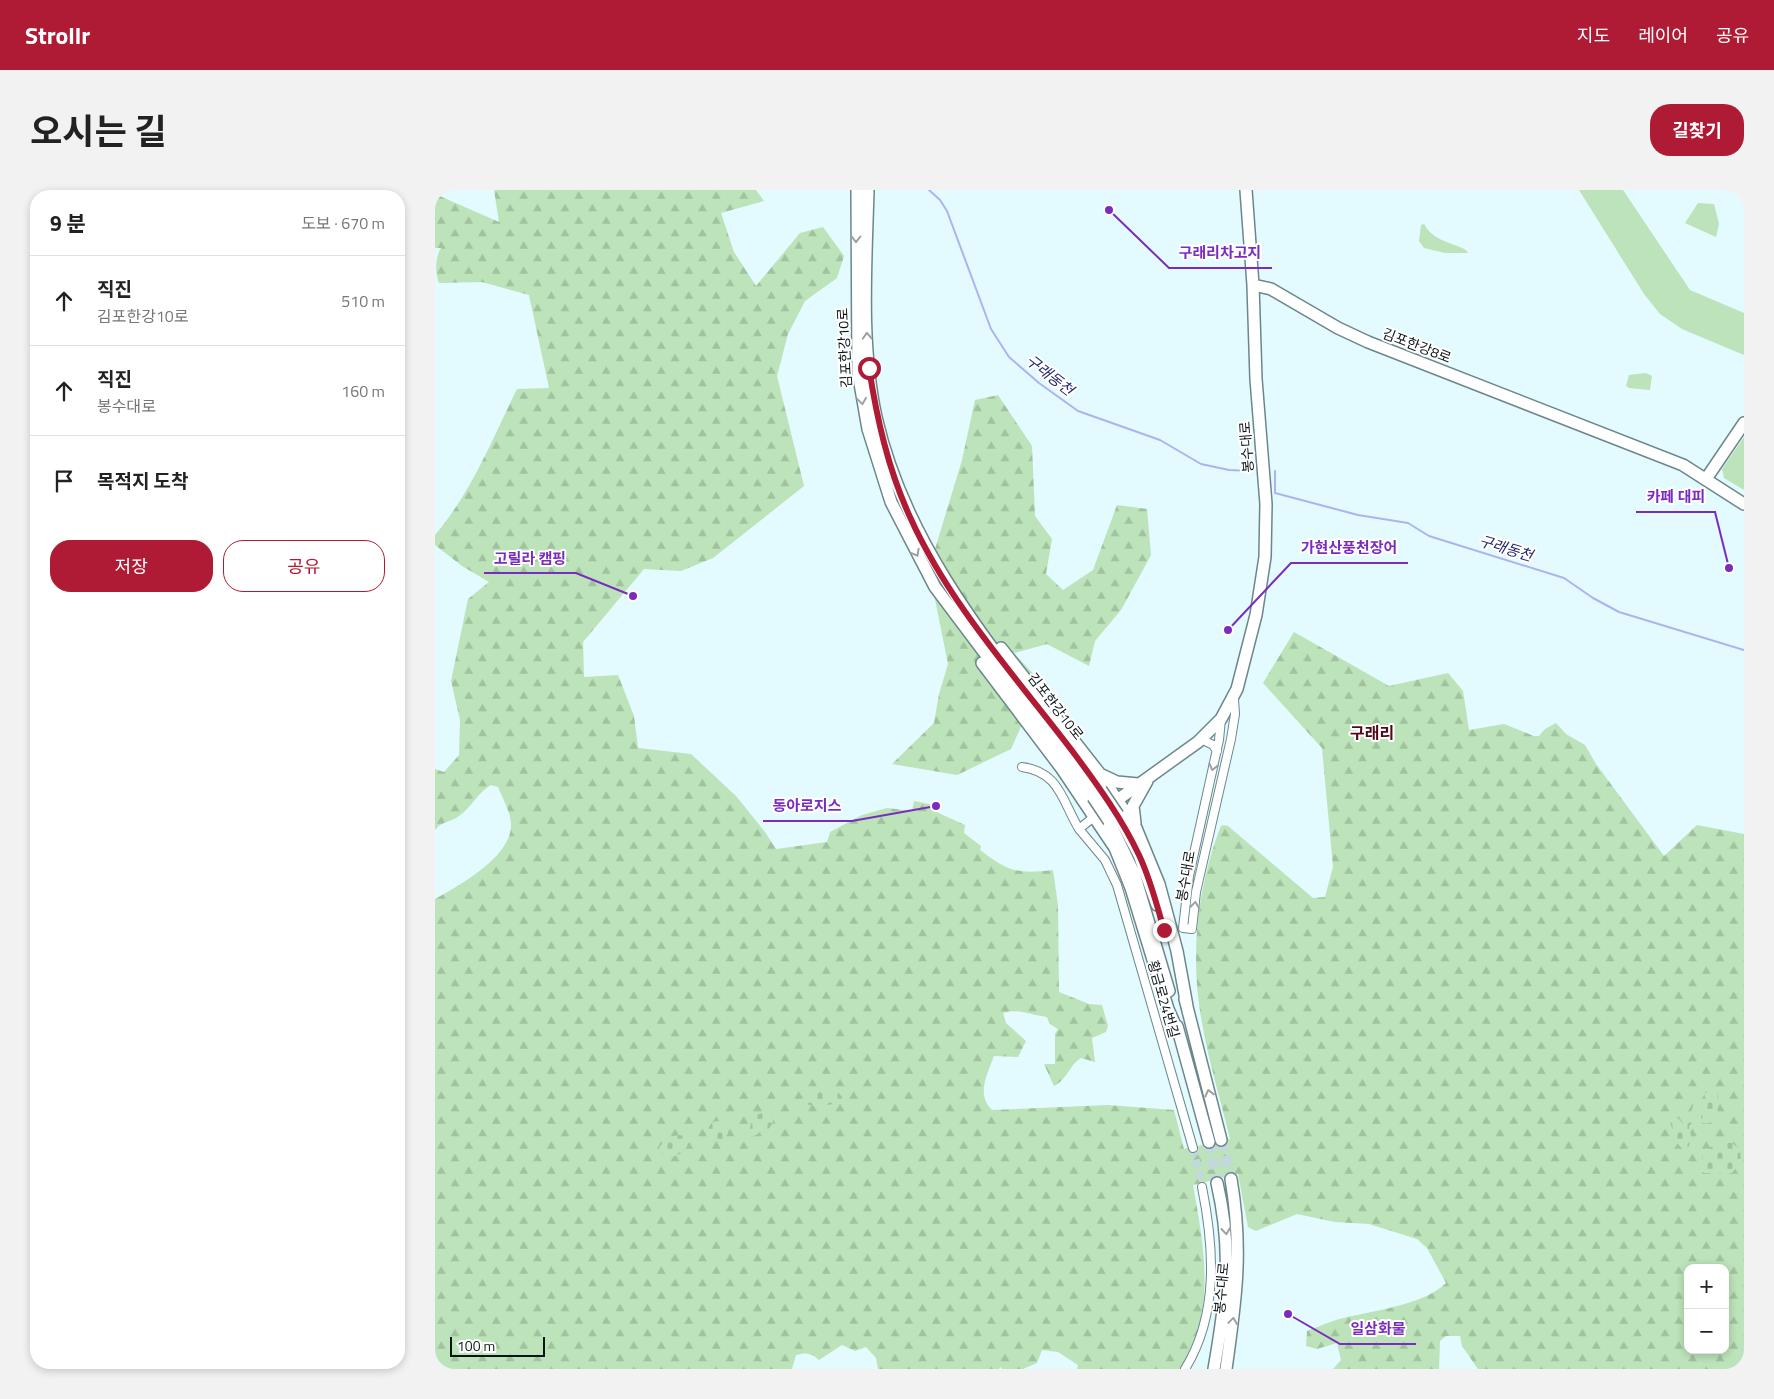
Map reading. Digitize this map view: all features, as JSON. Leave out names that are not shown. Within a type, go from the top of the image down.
[{"type":"street","name":"김포한강10로","points":[[857,190],[856,338],[859,381],[868,429],[884,483],[900,521],[935,587],[966,621],[1097,793]]},
{"type":"street","name":"김포한강10로","points":[[868,190],[866,314],[869,368],[876,416],[891,469],[910,518],[966,621]]},
{"type":"street","name":"봉수대로","points":[[1095,816],[1201,739],[1221,719],[1234,698],[1256,616],[1265,557],[1266,504],[1253,331],[1253,285],[1246,190]]},
{"type":"street","name":"김포한강8로","points":[[1253,285],[1271,289],[1338,328],[1368,342],[1683,465],[1744,504]]},
{"type":"street","points":[[1706,479],[1744,423]]},
{"type":"street","points":[[966,621],[998,645],[1027,680],[1100,774],[1136,828],[1159,884],[1177,951],[1187,1006]]},
{"type":"street","points":[[966,621],[982,663],[1095,816],[1115,848],[1131,888],[1167,1009],[1178,1032]]},
{"type":"street","name":"봉수대로","points":[[1221,719],[1217,750],[1186,895],[1183,928],[1188,930],[1192,929],[1196,892],[1231,739],[1235,714],[1234,698]]},
{"type":"street","points":[[1221,719],[1231,739]]},
{"type":"street","points":[[1201,739],[1217,750]]},
{"type":"street","name":"황금로24번길","points":[[1022,767],[1040,772],[1052,781],[1061,792],[1079,829],[1105,860],[1117,885],[1193,1148]]},
{"type":"street","points":[[1100,774],[1117,782],[1139,784]]},
{"type":"street","points":[[1136,828],[1133,806],[1149,776]]},
{"type":"street","name":"봉수대로","points":[[1097,793],[1139,855],[1153,893],[1187,1006],[1221,1140]]},
{"type":"street","points":[[1079,829],[1095,816]]},
{"type":"street","name":"봉수대로","points":[[1113,818],[1143,897],[1209,1142]]},
{"type":"street","name":"봉수대로","points":[[1226,1369],[1235,1302],[1239,1249],[1231,1179]]},
{"type":"street","name":"봉수대로","points":[[1215,1369],[1227,1266],[1225,1215],[1217,1183]]},
{"type":"street","points":[[1185,1369],[1203,1326],[1211,1281],[1211,1239],[1202,1187]]},
{"type":"green space","points":[[494,190],[756,190],[764,201],[721,213],[734,252],[756,286],[800,233],[823,227],[844,256],[837,278],[805,301],[788,334],[777,376],[804,486],[713,558],[681,571],[644,569],[583,642],[584,677],[618,675],[634,716],[638,748],[691,754],[736,796],[776,849],[827,842],[830,832],[862,815],[887,808],[912,811],[914,801],[934,805],[934,811],[965,825],[964,833],[981,846],[980,850],[1006,867],[1013,870],[1030,872],[1053,870],[1058,905],[1059,992],[1089,1004],[1102,1005],[1108,1026],[1106,1032],[1092,1038],[1095,1062],[1081,1058],[1062,1080],[1054,1086],[1044,1064],[1055,1064],[1055,1034],[1058,1029],[1050,1024],[1047,1017],[1019,1012],[1003,1013],[1006,1023],[1026,1041],[1018,1057],[994,1056],[984,1084],[987,1104],[992,1110],[1108,1105],[1174,1110],[1184,1149],[1230,1139],[1202,1024],[1196,965],[1196,945],[1203,886],[1220,828],[1222,825],[1228,826],[1313,898],[1325,897],[1333,867],[1322,748],[1263,683],[1294,632],[1389,686],[1448,673],[1463,691],[1469,730],[1504,724],[1534,736],[1539,736],[1545,729],[1556,723],[1566,734],[1585,745],[1596,764],[1664,856],[1697,825],[1744,834],[1744,1369],[1478,1369],[1462,1346],[1460,1336],[1446,1336],[1440,1341],[1439,1369],[1333,1369],[1341,1360],[1337,1343],[1317,1349],[1306,1346],[1307,1331],[1336,1320],[1410,1302],[1436,1291],[1446,1283],[1427,1248],[1417,1239],[1369,1224],[1335,1222],[1297,1214],[1256,1231],[1248,1227],[1238,1174],[1193,1185],[1204,1255],[1204,1302],[1200,1325],[1181,1369],[1077,1369],[1078,1365],[1058,1352],[1042,1350],[1037,1363],[1023,1369],[1002,1369],[1001,1367],[999,1369],[878,1369],[876,1358],[866,1347],[855,1351],[842,1345],[819,1360],[809,1354],[796,1355],[792,1369],[435,1369],[435,899],[469,879],[492,860],[502,849],[508,838],[511,822],[509,812],[498,787],[491,785],[463,813],[435,830],[435,769],[444,772],[459,755],[460,720],[451,681],[468,599],[489,582],[462,566],[435,545],[435,535],[460,501],[490,446],[517,389],[549,388],[529,295],[482,282],[439,283],[436,266],[441,248],[435,248],[435,194],[499,222]]},
{"type":"green space","points":[[1579,190],[1623,190],[1690,290],[1744,313],[1744,355],[1682,329],[1660,314],[1644,294]]},
{"type":"green space","points":[[1698,203],[1714,204],[1719,224],[1716,237],[1685,223]]},
{"type":"green space","points":[[1424,224],[1435,236],[1466,250],[1468,253],[1445,253],[1424,248],[1419,241],[1421,225]]},
{"type":"green space","points":[[1646,373],[1652,376],[1650,390],[1626,386],[1629,375]]},
{"type":"green space","points":[[998,395],[1032,446],[1035,516],[1052,539],[1046,574],[1063,590],[1093,570],[1117,505],[1147,509],[1151,555],[1121,610],[1095,641],[1089,666],[1047,644],[1014,653],[1041,682],[1011,749],[957,775],[892,764],[934,723],[939,694],[948,664],[929,569],[962,460],[975,400]]},
{"type":"green space","points":[[1744,437],[1744,490],[1724,478],[1722,469]]},
{"type":"green space","points":[[805,1090],[837,1091],[842,1097],[842,1102],[820,1106],[810,1105],[801,1101]]},
{"type":"green space","points":[[1713,1090],[1717,1091],[1718,1098],[1715,1124],[1703,1123],[1701,1117],[1708,1105],[1704,1094]]},
{"type":"green space","points":[[1693,1105],[1699,1106],[1697,1118],[1689,1126],[1691,1136],[1689,1146],[1684,1151],[1677,1143],[1669,1119],[1676,1115],[1683,1124],[1690,1116]]},
{"type":"green space","points":[[762,1113],[773,1118],[773,1122],[766,1131],[751,1137],[749,1132],[753,1116]]},
{"type":"green space","points":[[718,1121],[725,1124],[728,1131],[725,1138],[718,1141],[711,1138],[708,1131],[711,1124]]},
{"type":"green space","points":[[678,1135],[686,1136],[690,1141],[685,1149],[672,1157],[663,1156],[659,1148],[665,1139]]},
{"type":"green space","points":[[1732,1143],[1740,1150],[1741,1162],[1732,1173],[1704,1173],[1700,1167],[1704,1149]]},
{"type":"waterway","name":"구래동천","points":[[929,190],[940,200],[947,211],[991,329],[1009,357],[1039,383],[1078,411],[1160,440],[1201,464],[1229,470],[1252,471]]},
{"type":"waterway","name":"구래동천","points":[[1275,471],[1275,493],[1358,515],[1408,523],[1429,536],[1564,578],[1593,598],[1619,612],[1744,650]]},
{"type":"tunnel","points":[[1221,1140],[1231,1179]]},
{"type":"tunnel","points":[[1209,1142],[1217,1183]]},
{"type":"tunnel","points":[[1193,1148],[1202,1187]]},
{"type":"place","name":"구래리차고지","points":[[1109,210]]},
{"type":"place","name":"카페 대피","points":[[1729,568]]},
{"type":"place","name":"고릴라 캠핑","points":[[633,596]]},
{"type":"place","name":"가현산풍천장어","points":[[1228,630]]},
{"type":"place","name":"동아로지스","points":[[936,806]]},
{"type":"place","name":"일삼화물","points":[[1288,1314]]},
{"type":"district","name":"구래리","points":[[1372,733]]},
{"type":"route","points":[[869,368],[876,416],[891,469],[910,518],[940,572],[971,619],[1005,666],[1051,723],[1118,815],[1139,855],[1164,930]]}]
